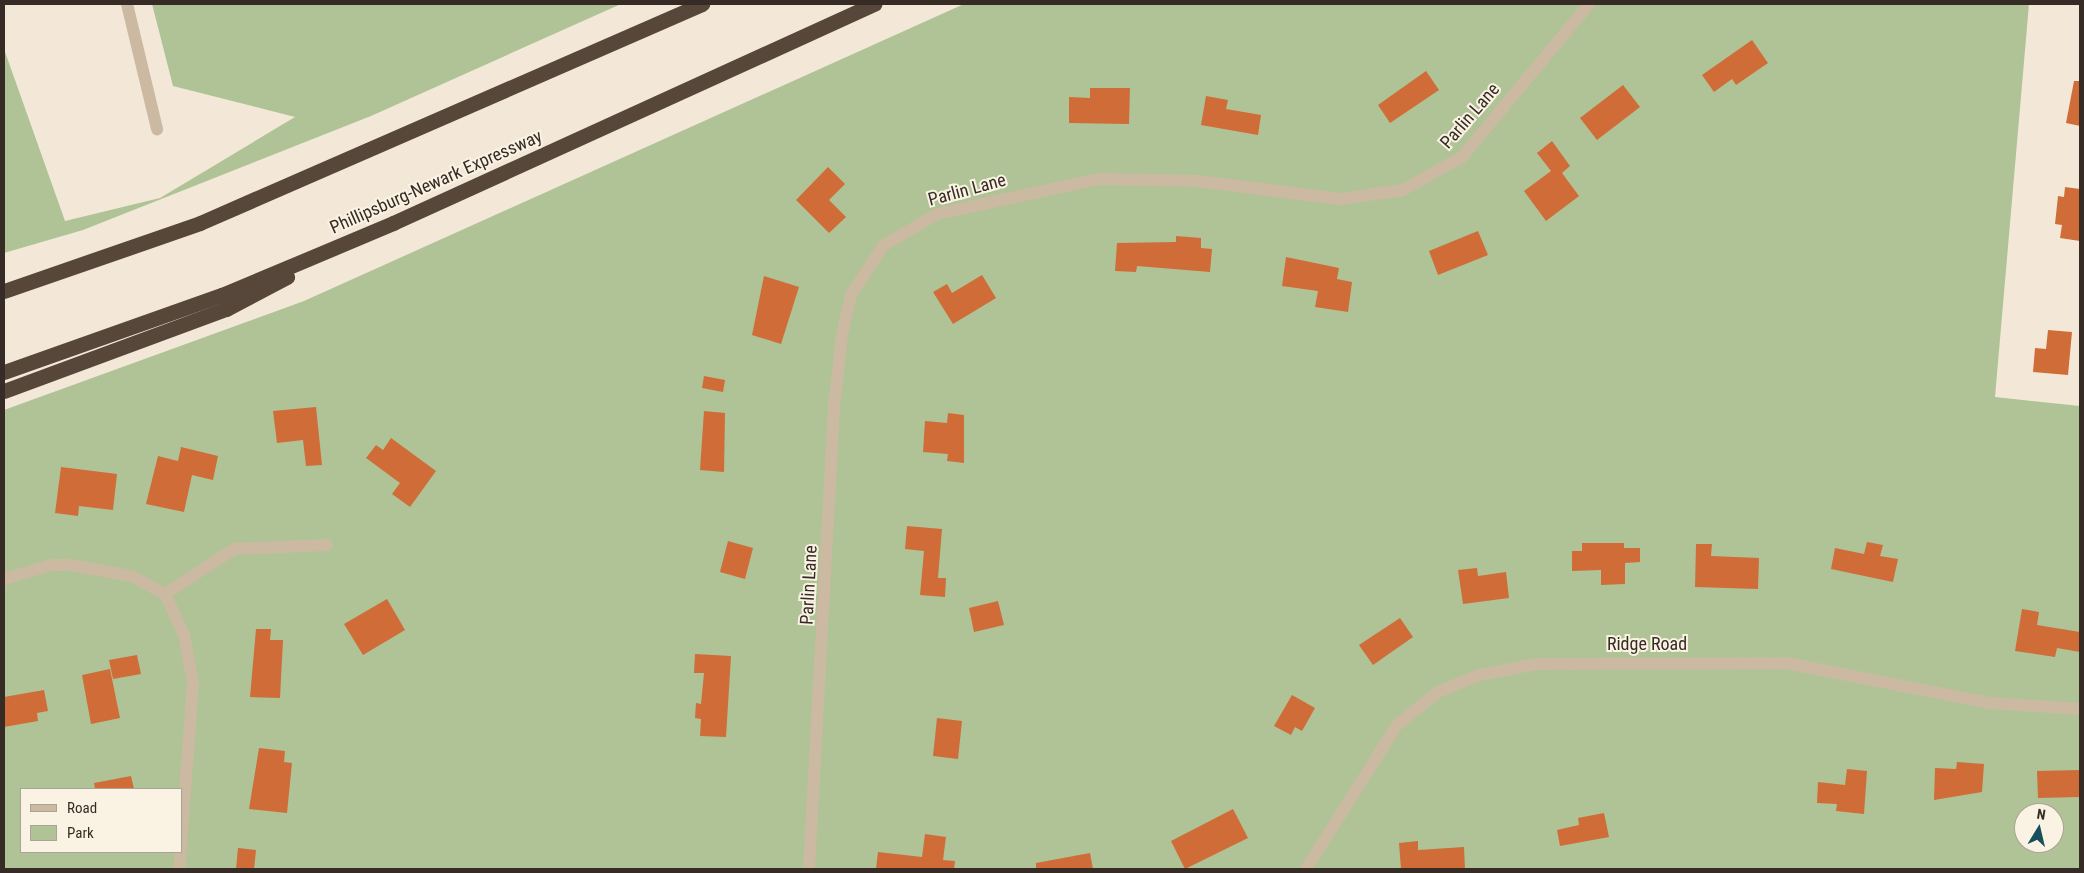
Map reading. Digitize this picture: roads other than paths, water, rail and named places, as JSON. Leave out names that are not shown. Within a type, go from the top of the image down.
[{"type":"highway","points":[[4,291],[200,223],[702,4]]},
{"type":"highway","name":"Phillipsburg-Newark Expressway","points":[[4,372],[222,295],[393,223],[874,4]]},
{"type":"highway","points":[[4,391],[226,309],[393,223]]},
{"type":"street","points":[[127,4],[157,129]]},
{"type":"street","name":"Parlin Lane","points":[[809,869],[834,407],[842,335],[851,295],[883,246],[937,214],[1099,179],[1198,181],[1340,199],[1403,190],[1462,157],[1589,4]]},
{"type":"street","points":[[165,594],[234,549],[327,545]]},
{"type":"street","points":[[4,579],[51,565],[70,565],[132,576],[165,594],[186,642],[193,682],[182,833]]},
{"type":"street","name":"Ridge Road","points":[[1306,869],[1397,725],[1438,692],[1489,673],[1538,664],[1786,663],[1990,703],[2080,709]]},
{"type":"street","points":[[179,869],[181,853]]}]
